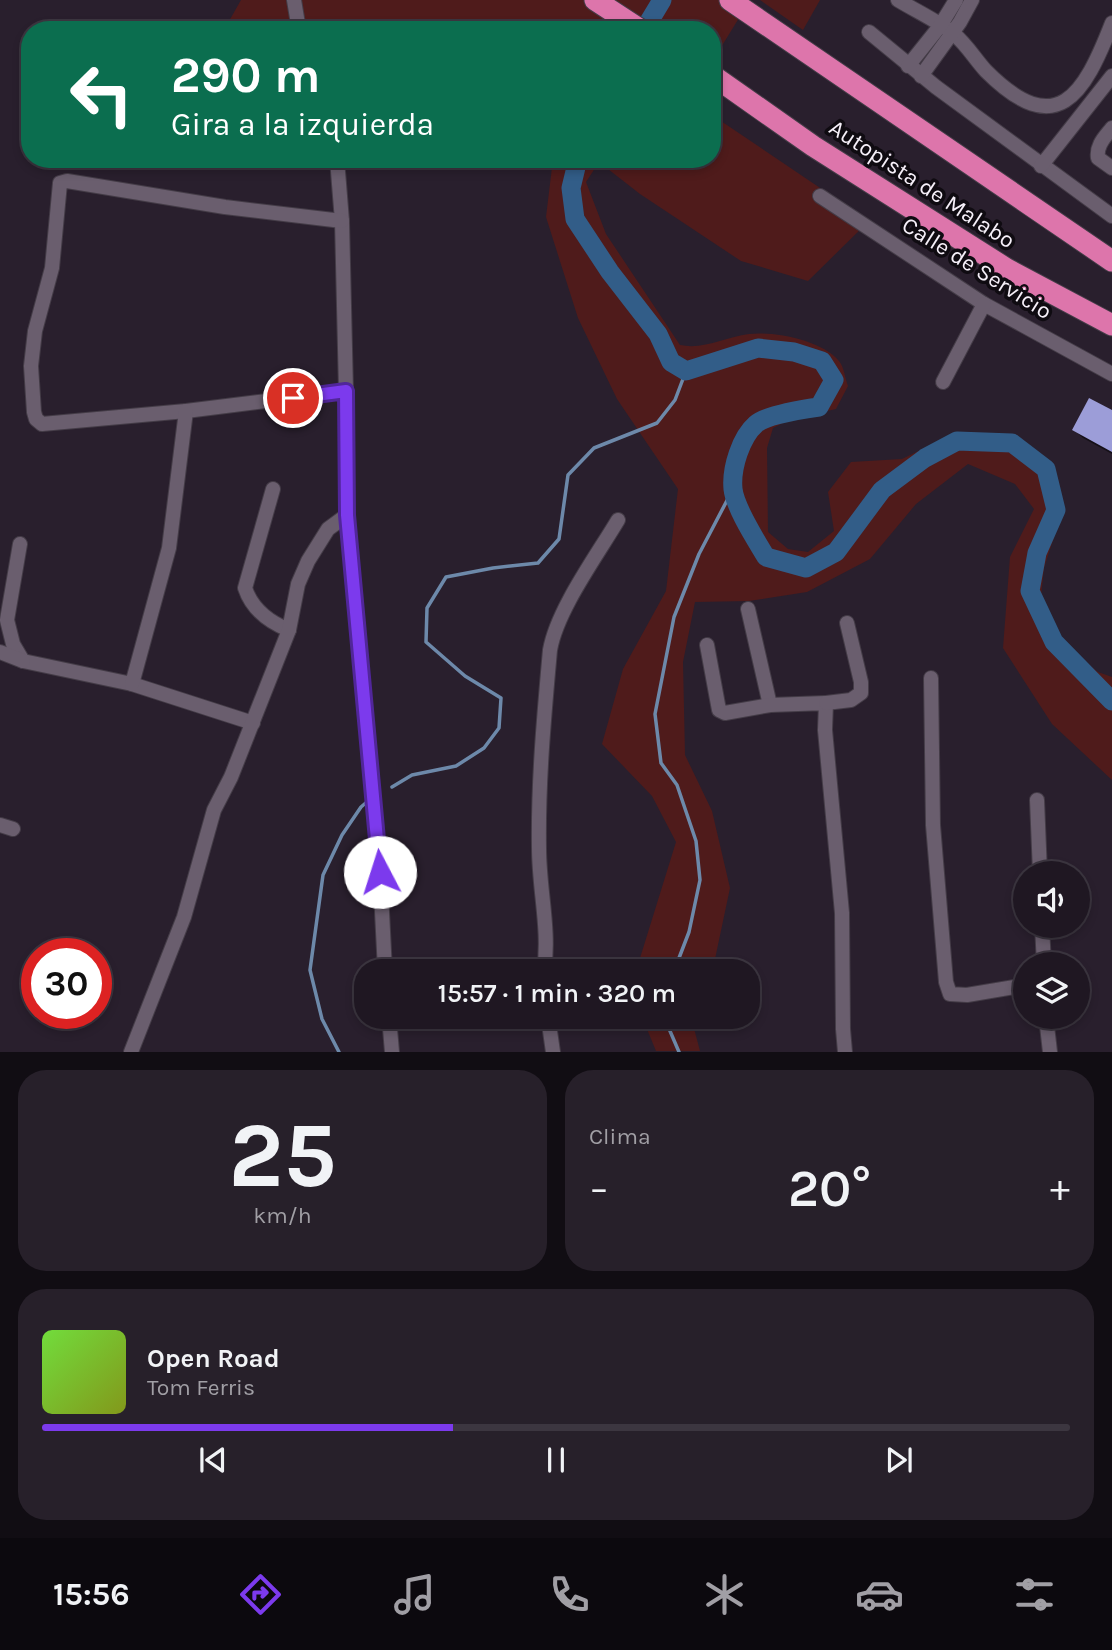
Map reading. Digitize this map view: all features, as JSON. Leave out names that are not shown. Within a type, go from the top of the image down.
[{"type":"highway","points":[[595,0],[627,21]]},
{"type":"highway","name":"Autopista de Malabo","points":[[730,0],[1112,261]]},
{"type":"highway","name":"Autopista de Malabo","points":[[721,81],[813,146],[1007,269],[1112,324]]},
{"type":"street","points":[[293,0],[297,21]]},
{"type":"street","points":[[898,0],[946,29],[969,48],[986,70],[1021,100],[1047,107],[1062,103],[1092,71],[1112,23]]},
{"type":"street","points":[[921,76],[946,29],[956,0]]},
{"type":"street","points":[[908,66],[972,0]]},
{"type":"street","points":[[869,32],[921,76],[1112,216]]},
{"type":"street","points":[[1041,166],[1112,76]]},
{"type":"street","points":[[1112,128],[1098,145],[1097,152],[1098,158],[1112,168]]},
{"type":"street","points":[[338,168],[342,221],[347,515],[380,872],[385,959]]},
{"type":"street","points":[[342,221],[225,207],[67,181],[60,183],[52,268],[35,331],[30,366],[36,419],[43,424],[186,411],[346,391]]},
{"type":"street","name":"Calle de Servicio","points":[[820,196],[984,304],[1112,374]]},
{"type":"street","points":[[943,382],[984,304]]},
{"type":"street","points":[[132,684],[169,548],[186,411]]},
{"type":"street","points":[[273,489],[245,588],[249,600],[272,623],[289,630]]},
{"type":"street","points":[[131,1052],[184,916],[214,810],[231,777],[289,630],[298,584],[308,561],[328,529],[347,515]]},
{"type":"street","points":[[544,959],[545,911],[539,853],[539,789],[551,642],[569,602],[618,520]]},
{"type":"street","points":[[20,544],[7,620],[13,644],[23,661]]},
{"type":"street","points":[[748,609],[771,705]]},
{"type":"street","points":[[707,645],[719,710],[725,713],[771,705],[850,700],[862,693],[847,623]]},
{"type":"street","points":[[0,652],[23,661],[132,684],[253,723]]},
{"type":"street","points":[[931,678],[933,825],[946,982],[950,994],[967,995],[1013,987]]},
{"type":"street","points":[[826,703],[825,730],[842,913],[845,1052]]},
{"type":"street","points":[[1037,800],[1040,861]]},
{"type":"street","points":[[390,1029],[391,1052]]},
{"type":"street","points":[[550,1029],[553,1052]]},
{"type":"street","points":[[1047,1029],[1050,1052]]},
{"type":"shaded area","points":[[241,0],[750,0],[721,47],[721,21],[229,21]]},
{"type":"shaded area","points":[[760,0],[820,0],[803,30]]},
{"type":"shaded area","points":[[721,121],[869,221],[808,281],[741,261],[640,194],[607,168],[721,168]]},
{"type":"shaded area","points":[[552,168],[595,168],[586,182],[606,234],[680,345],[698,346],[749,334],[771,334],[810,342],[841,363],[848,386],[836,409],[789,420],[773,428],[767,448],[768,532],[788,549],[808,552],[834,531],[828,492],[851,462],[902,459],[941,440],[970,432],[1008,436],[1052,463],[1064,506],[1044,568],[1040,606],[1058,641],[1098,672],[1112,677],[1112,780],[1052,724],[1003,648],[1010,557],[1034,509],[1015,484],[968,464],[916,504],[870,559],[807,592],[749,601],[695,602],[683,662],[685,755],[712,811],[730,888],[715,959],[640,959],[676,842],[652,796],[602,744],[623,669],[666,591],[678,489],[617,399],[578,318],[546,217]]},
{"type":"shaded area","points":[[647,1029],[694,1029],[700,1051],[656,1051]]},
{"type":"building","points":[[1089,398],[1112,410],[1112,452],[1072,430]]},
{"type":"waterway","points":[[649,21],[662,0]]},
{"type":"waterway","points":[[576,168],[571,188],[575,219],[610,272],[658,334],[671,362],[686,371],[758,348],[794,352],[822,361],[834,380],[819,407],[777,415],[756,424],[738,454],[733,481],[735,497],[766,557],[806,568],[836,552],[882,490],[925,458],[957,441],[1012,443],[1046,469],[1056,510],[1037,553],[1030,591],[1054,642],[1112,701]]},
{"type":"waterway","points":[[392,787],[412,775],[456,766],[484,748],[499,728],[501,698],[465,676],[426,642],[427,608],[446,577],[538,563],[559,539],[568,475],[594,448],[657,423],[675,400],[686,371]]},
{"type":"waterway","points":[[679,959],[689,932],[700,880],[696,841],[677,785],[661,763],[655,714],[674,617],[699,554],[733,489]]},
{"type":"waterway","points":[[339,1052],[322,1019],[310,970],[323,875],[342,835],[368,801]]},
{"type":"waterway","points":[[669,1029],[679,1052]]},
{"type":"route","points":[[293,398],[346,391],[347,515],[380,872]]}]
